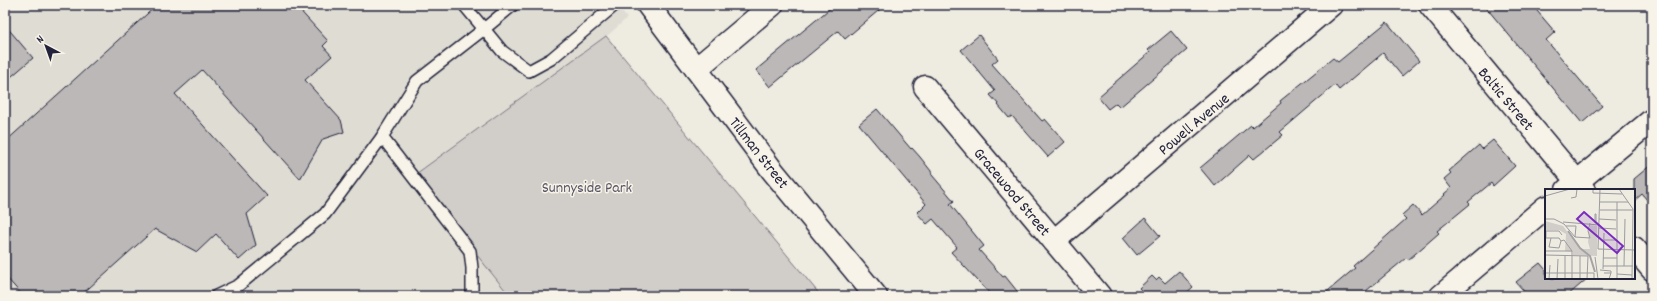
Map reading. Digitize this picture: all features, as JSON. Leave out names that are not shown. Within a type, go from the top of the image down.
[{"type":"street","name":"Tillman Street","points":[[648,5],[772,170],[876,296]]},
{"type":"street","points":[[696,69],[772,5]]},
{"type":"street","name":"Powell Avenue","points":[[1054,241],[1331,5]]},
{"type":"street","name":"Baltic Street","points":[[1430,5],[1576,187]]},
{"type":"street","name":"Gracewood Street","points":[[925,87],[1100,296]]},
{"type":"street","points":[[1576,187],[1652,120]]},
{"type":"street","points":[[1441,296],[1545,208]]},
{"type":"street","points":[[1635,249],[1652,270]]},
{"type":"lane","points":[[464,5],[502,51],[529,71],[551,59],[615,5]]},
{"type":"lane","points":[[216,296],[239,285],[325,214],[382,137],[417,81],[513,5]]},
{"type":"lane","points":[[382,137],[470,251],[472,268],[472,296]]},
{"type":"shaded area","points":[[5,5],[616,5],[627,18],[606,37],[821,296],[5,296]]},
{"type":"green space","name":"Sunnyside Park","points":[[606,36],[821,296],[510,296],[413,176]]},
{"type":"building","points":[[157,5],[295,5],[328,41],[323,46],[332,56],[305,80],[341,120],[344,132],[323,139],[300,179],[202,70],[175,94],[267,196],[247,214],[256,245],[239,260],[216,234],[197,252],[155,229],[80,296],[23,296],[5,276],[5,142]]},
{"type":"building","points":[[834,5],[885,5],[845,39],[838,31],[770,87],[756,70]]},
{"type":"building","points":[[1484,5],[1532,5],[1555,32],[1546,40],[1602,106],[1582,123]]},
{"type":"building","points":[[1387,22],[1419,61],[1402,76],[1383,53],[1339,90],[1335,85],[1280,132],[1283,135],[1254,159],[1250,155],[1215,186],[1200,168],[1251,125],[1253,127],[1281,103],[1280,101],[1333,58],[1338,62]]},
{"type":"building","points":[[5,25],[33,58],[5,82]]},
{"type":"building","points":[[1171,31],[1187,50],[1120,107],[1116,103],[1108,109],[1098,97],[1150,52],[1148,50]]},
{"type":"building","points":[[979,35],[998,59],[992,64],[1042,121],[1045,119],[1065,142],[1048,157],[1012,116],[1009,118],[998,105],[990,95],[995,91],[961,50]]},
{"type":"building","points":[[877,109],[911,149],[912,148],[920,157],[931,171],[932,175],[954,201],[950,204],[984,246],[979,250],[1003,277],[1005,276],[1021,296],[992,296],[951,252],[957,247],[933,219],[927,224],[917,213],[926,204],[859,124]]},
{"type":"building","points":[[1493,140],[1515,166],[1493,186],[1491,183],[1468,202],[1470,204],[1437,231],[1439,233],[1408,260],[1406,258],[1360,296],[1322,296],[1355,268],[1353,266],[1406,219],[1402,215],[1413,205],[1422,215],[1445,195],[1444,194],[1451,188],[1444,179],[1451,173],[1449,171],[1479,145],[1482,149]]},
{"type":"building","points":[[1652,164],[1652,206],[1642,194],[1635,200],[1634,179]]},
{"type":"building","points":[[1145,218],[1160,236],[1137,255],[1123,238]]},
{"type":"building","points":[[1540,263],[1545,269],[1545,279],[1587,279],[1567,296],[1528,296],[1516,282]]},
{"type":"building","points":[[1179,271],[1193,287],[1183,296],[1138,296],[1143,292],[1139,288],[1152,276],[1156,280],[1159,277],[1165,283]]}]
